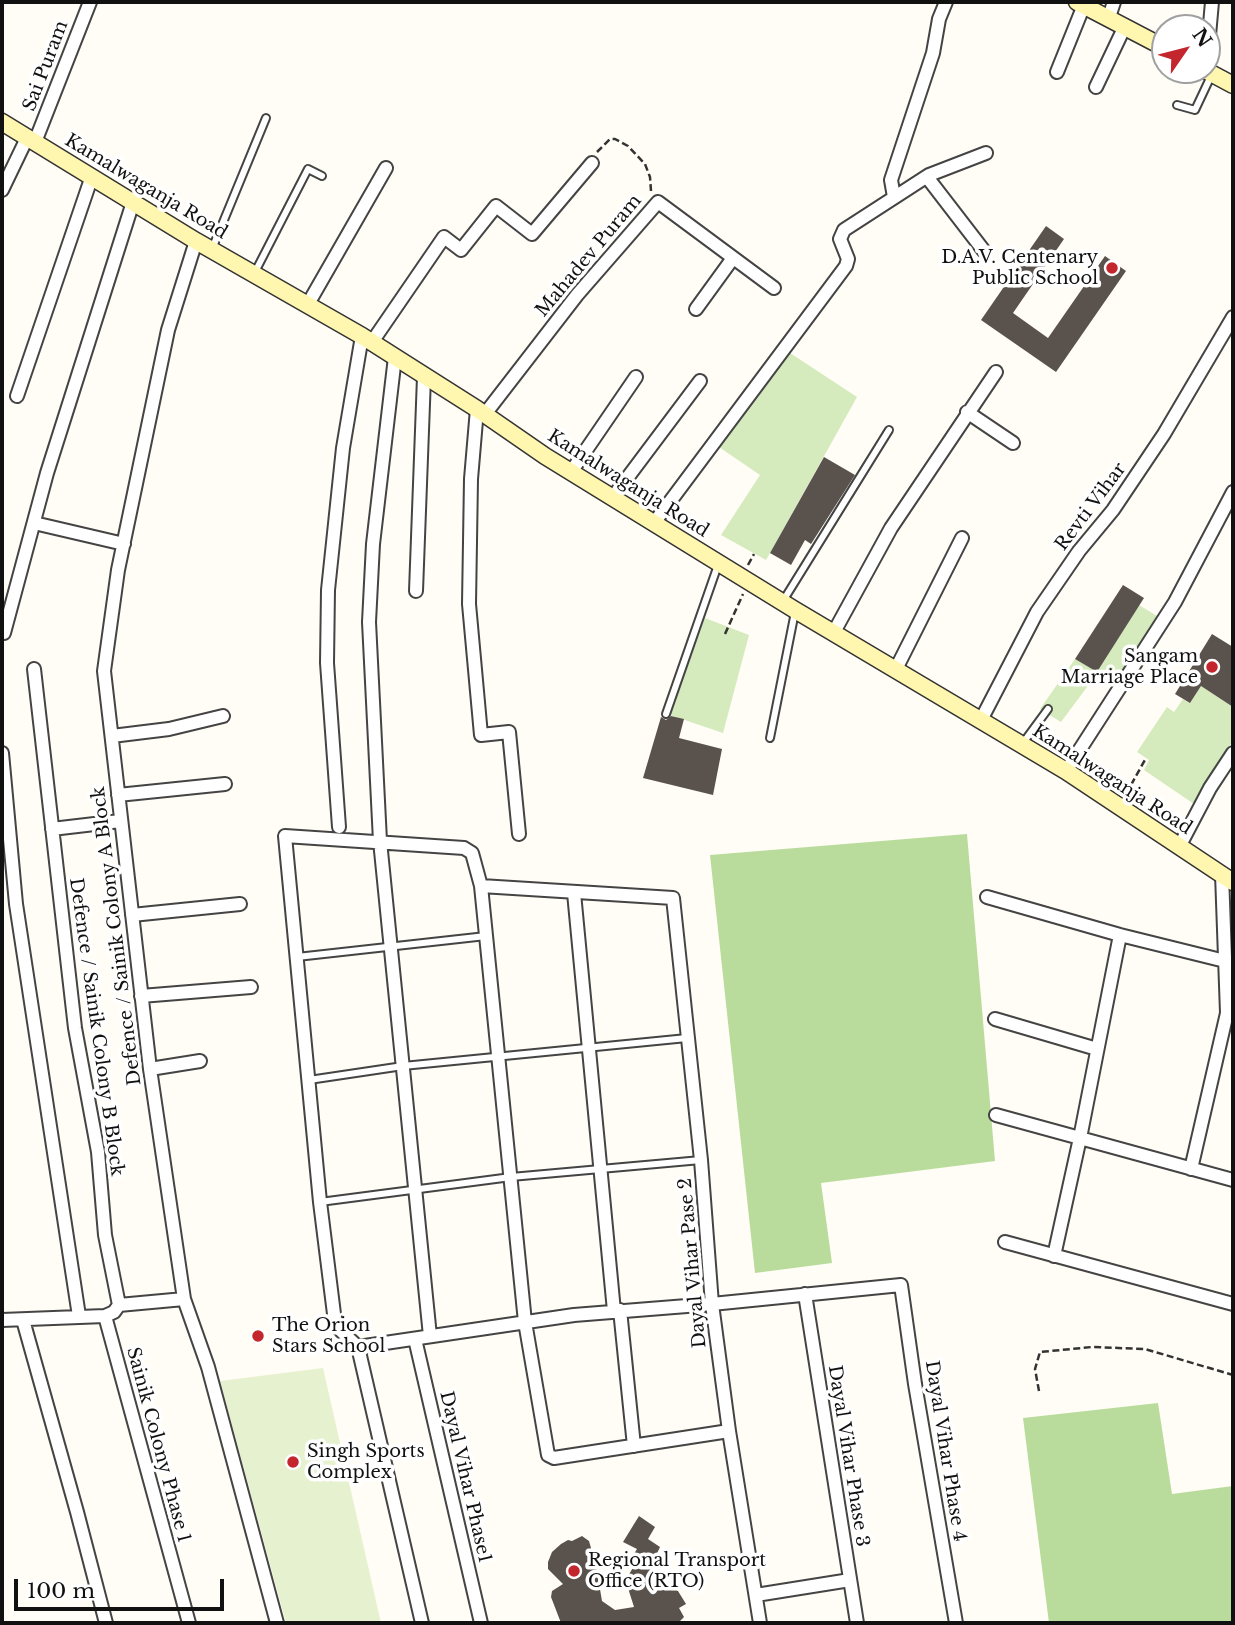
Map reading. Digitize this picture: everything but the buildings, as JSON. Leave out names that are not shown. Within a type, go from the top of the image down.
[{"type":"main road","points":[[1081,3],[1112,9],[1125,26],[1151,40]]},
{"type":"main road","name":"Kamalwaganja Road","points":[[2,122],[196,241],[367,339],[571,472],[749,582],[1066,771],[1230,877]]},
{"type":"street","name":"Sai Puram","points":[[2,190],[31,140],[90,2]]},
{"type":"street","points":[[893,189],[946,2]]},
{"type":"street","points":[[1056,72],[1081,3]]},
{"type":"street","points":[[1096,86],[1125,26]]},
{"type":"street","points":[[654,523],[846,266],[848,259],[840,239],[844,230],[893,189],[986,153]]},
{"type":"street","points":[[339,827],[327,663],[328,590],[343,448],[367,339],[444,237],[461,250],[496,206],[532,234],[592,163]]},
{"type":"street","points":[[308,304],[386,168]]},
{"type":"street","points":[[17,396],[92,176]]},
{"type":"street","points":[[927,177],[984,251]]},
{"type":"street","points":[[4,633],[47,473],[133,202]]},
{"type":"street","name":"Mahadev Puram","points":[[481,411],[658,202],[774,288]]},
{"type":"street","name":"Defence / Sainik Colony A Block","points":[[196,241],[168,330],[124,544],[104,671],[150,1069],[184,1299],[208,1367],[277,1623]]},
{"type":"street","points":[[696,309],[733,258]]},
{"type":"street","name":"Revti Vihar","points":[[981,720],[1037,612],[1079,551],[1113,510],[1164,434],[1233,317]]},
{"type":"street","points":[[395,357],[373,544],[369,622],[380,841],[389,947],[430,1336]]},
{"type":"street","points":[[834,632],[891,528],[996,372]]},
{"type":"street","points":[[416,591],[424,377]]},
{"type":"street","points":[[571,472],[636,377]]},
{"type":"street","points":[[613,497],[700,381]]},
{"type":"street","points":[[481,411],[471,479],[469,604],[481,735],[509,732],[519,834]]},
{"type":"street","points":[[967,412],[1013,443]]},
{"type":"street","points":[[1066,771],[1175,602],[1233,492]]},
{"type":"street","points":[[34,523],[124,544]]},
{"type":"street","points":[[896,669],[962,538]]},
{"type":"street","name":"Defence / Sainik Colony B Block","points":[[34,669],[75,1028],[98,1152],[106,1235],[119,1305]]},
{"type":"street","points":[[112,736],[169,729],[223,716]]},
{"type":"street","points":[[2,753],[16,904],[79,1316]]},
{"type":"street","points":[[1180,847],[1204,800],[1233,753]]},
{"type":"street","points":[[118,795],[225,784]]},
{"type":"street","points":[[52,829],[120,821]]},
{"type":"street","points":[[422,1623],[358,1347],[335,1322],[320,1202],[285,836],[464,848],[472,853],[481,886],[525,1322],[550,1457],[729,1432]]},
{"type":"street","points":[[1191,1170],[1227,1013],[1225,961],[1230,877]]},
{"type":"street","points":[[481,886],[574,893],[600,1169],[634,1446]]},
{"type":"street","name":"Dayal Vihar Pase 2","points":[[574,893],[673,898],[701,1160],[712,1304],[729,1432],[760,1623]]},
{"type":"street","points":[[987,897],[1120,935],[1225,961]]},
{"type":"street","points":[[132,915],[240,904]]},
{"type":"street","points":[[1054,1255],[1120,935]]},
{"type":"street","points":[[141,996],[251,987]]},
{"type":"street","points":[[995,1019],[1097,1049]]},
{"type":"street","points":[[150,1069],[200,1061]]},
{"type":"street","points":[[996,1115],[1233,1180]]},
{"type":"street","points":[[1005,1242],[1233,1304]]},
{"type":"street","name":"Dayal Vihar Phase 4","points":[[805,1294],[901,1285],[917,1397],[956,1623]]},
{"type":"street","points":[[358,1347],[617,1311],[805,1294]]},
{"type":"street","name":"Dayal Vihar Phase 3","points":[[805,1294],[857,1623]]},
{"type":"street","points":[[2,1321],[105,1316],[114,1312],[119,1305],[184,1299]]},
{"type":"street","name":"Sainik Colony Phase 1","points":[[105,1316],[189,1623]]},
{"type":"street","points":[[23,1320],[106,1623]]},
{"type":"street","name":"Dayal Vihar Phase1","points":[[415,1339],[481,1623]]},
{"type":"street","points":[[756,1595],[850,1580]]},
{"type":"lane","points":[[1177,105],[1195,110],[1203,84]]},
{"type":"lane","points":[[212,250],[266,118]]},
{"type":"lane","points":[[254,274],[308,169],[322,176]]},
{"type":"lane","points":[[770,738],[789,606],[889,430]]},
{"type":"lane","points":[[666,714],[719,563]]},
{"type":"lane","points":[[1022,745],[1048,709]]},
{"type":"lane","points":[[297,957],[486,936]]},
{"type":"lane","points":[[309,1080],[403,1066],[687,1038]]},
{"type":"lane","points":[[320,1202],[510,1177],[701,1160]]},
{"type":"path","points":[[592,163],[598,149],[615,138],[628,146],[645,164],[652,195],[658,202]]},
{"type":"path","points":[[725,634],[749,582]]},
{"type":"path","points":[[1119,806],[1146,758]]},
{"type":"path","points":[[1039,1391],[1035,1369],[1040,1352],[1092,1347],[1145,1349],[1233,1375]]},
{"type":"green space","points":[[787,351],[857,397],[766,560],[721,535],[760,475],[716,445]]},
{"type":"green space","points":[[1139,605],[1157,616],[1113,686],[1096,675],[1061,722],[1040,709],[1075,659],[1097,672]]},
{"type":"green space","points":[[705,618],[749,635],[723,733],[670,715]]},
{"type":"green space","points":[[1201,686],[1233,707],[1233,740],[1194,804],[1144,770],[1149,760],[1137,752],[1167,707],[1174,712],[1183,699],[1190,703]]},
{"type":"green space","points":[[967,834],[995,1161],[821,1183],[832,1263],[755,1273],[710,855]]},
{"type":"green space","name":"Singh Sports Complex","points":[[323,1368],[381,1623],[286,1623],[220,1381]]},
{"type":"green space","points":[[1158,1403],[1172,1494],[1233,1486],[1233,1623],[1049,1623],[1023,1418]]},
{"type":"place","name":"D.A.V. Centenary Public School","points":[[1112,268]]},
{"type":"place","name":"Sangam Marriage Place","points":[[1212,667]]},
{"type":"place","name":"The Orion Stars School","points":[[258,1336]]},
{"type":"place","name":"Singh Sports Complex","points":[[293,1462]]},
{"type":"place","name":"Regional Transport Office (RTO)","points":[[574,1571]]}]
